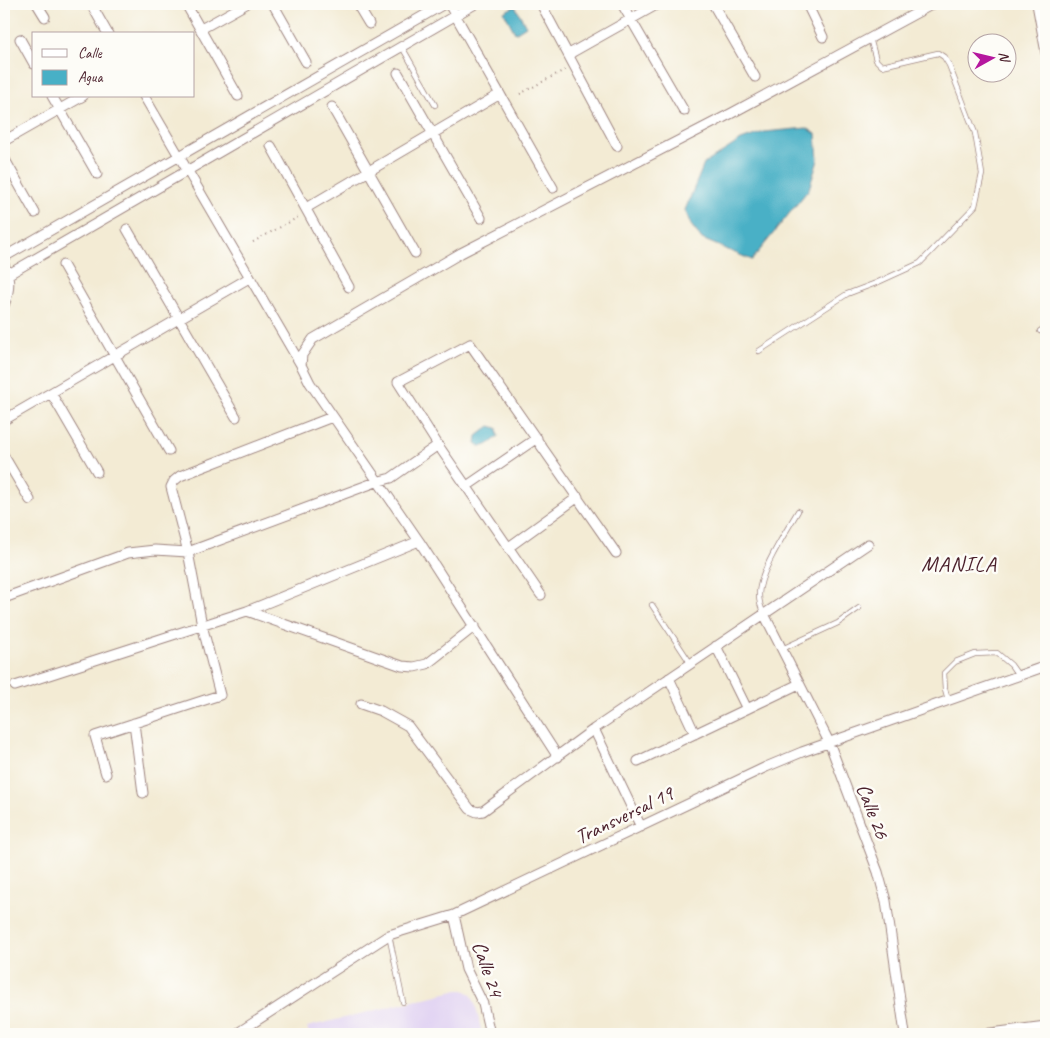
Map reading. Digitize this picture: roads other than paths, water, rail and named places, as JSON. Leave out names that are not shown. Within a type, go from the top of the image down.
[{"type":"street","points":[[37,4],[45,17]]},
{"type":"street","points":[[91,4],[107,32]]},
{"type":"street","points":[[186,4],[238,96]]},
{"type":"street","points":[[201,29],[246,4]]},
{"type":"street","points":[[273,4],[306,62]]},
{"type":"street","points":[[357,4],[369,24]]},
{"type":"street","points":[[4,257],[444,4]]},
{"type":"street","points":[[449,4],[553,188]]},
{"type":"street","points":[[9,274],[475,4]]},
{"type":"street","points":[[541,4],[617,146]]},
{"type":"street","points":[[622,4],[684,111]]},
{"type":"street","points":[[568,54],[658,4]]},
{"type":"street","points":[[714,4],[755,77]]},
{"type":"street","points":[[807,4],[823,37]]},
{"type":"street","points":[[301,365],[302,355],[313,340],[461,253],[724,117],[933,4]]},
{"type":"street","points":[[1037,4],[1046,53]]},
{"type":"street","points":[[20,40],[32,61]]},
{"type":"street","points":[[398,73],[481,218]]},
{"type":"street","points":[[306,208],[500,94]]},
{"type":"street","points":[[53,98],[97,174]]},
{"type":"street","points":[[4,141],[80,98]]},
{"type":"street","points":[[145,98],[310,383],[376,482],[419,541],[558,757]]},
{"type":"street","points":[[332,108],[415,253]]},
{"type":"street","points":[[271,146],[349,287]]},
{"type":"street","points":[[4,158],[35,213]]},
{"type":"street","points":[[127,229],[236,417]]},
{"type":"street","points":[[4,265],[9,274],[8,294],[4,304]]},
{"type":"street","points":[[63,265],[169,451]]},
{"type":"street","points":[[4,420],[249,278]]},
{"type":"street","points":[[541,595],[438,445],[398,382],[470,344],[616,553]]},
{"type":"street","points":[[51,393],[97,472]]},
{"type":"street","points":[[106,774],[95,736],[220,695],[202,625],[188,552],[171,487],[174,481],[180,476],[332,417]]},
{"type":"street","points":[[467,486],[537,438]]},
{"type":"street","points":[[4,598],[128,553],[155,550],[188,552],[391,478],[438,445]]},
{"type":"street","points":[[4,456],[30,500]]},
{"type":"street","points":[[509,547],[578,496]]},
{"type":"street","points":[[16,686],[247,611],[419,541]]},
{"type":"street","points":[[361,704],[380,711],[408,726],[470,809],[477,812],[483,811],[594,729],[868,544]]},
{"type":"street","points":[[247,611],[402,666],[414,668],[427,664],[475,626]]},
{"type":"street","name":"Calle 26","points":[[764,614],[829,742],[878,872],[886,901],[905,1034]]},
{"type":"street","points":[[716,646],[747,709]]},
{"type":"street","name":"Transversal 19","points":[[236,1034],[389,935],[454,916],[766,767],[829,742],[1046,666]]},
{"type":"street","points":[[669,678],[695,734]]},
{"type":"street","points":[[638,761],[799,684]]},
{"type":"street","points":[[134,723],[142,793]]},
{"type":"street","points":[[594,729],[641,827]]},
{"type":"street","name":"Calle 24","points":[[454,916],[466,969],[483,1004],[490,1034]]},
{"type":"street","points":[[983,1034],[1046,1026]]},
{"type":"lane","points":[[759,350],[847,294],[920,263],[975,206],[982,174],[975,132],[949,65],[944,57],[938,54],[882,66],[876,60],[870,38]]},
{"type":"lane","points":[[402,46],[435,105]]},
{"type":"lane","points":[[1040,331],[1046,326]]},
{"type":"lane","points":[[764,614],[759,593],[763,578],[798,511]]},
{"type":"lane","points":[[1045,551],[1046,557]]},
{"type":"lane","points":[[652,605],[691,664]]},
{"type":"lane","points":[[782,649],[838,623],[859,608]]},
{"type":"lane","points":[[948,700],[944,673],[954,662],[975,654],[998,653],[1011,665],[1018,676]]},
{"type":"lane","points":[[389,935],[403,1002]]},
{"type":"water","points":[[515,6],[526,26],[515,33],[504,12]]},
{"type":"water","points":[[807,128],[816,134],[818,160],[809,189],[752,260],[702,239],[691,225],[685,210],[704,164],[741,140],[764,132]]},
{"type":"water","points":[[490,426],[497,428],[498,437],[485,446],[479,446],[476,444],[477,436]]},
{"type":"district","name":"MANILA","points":[[959,563]]}]
